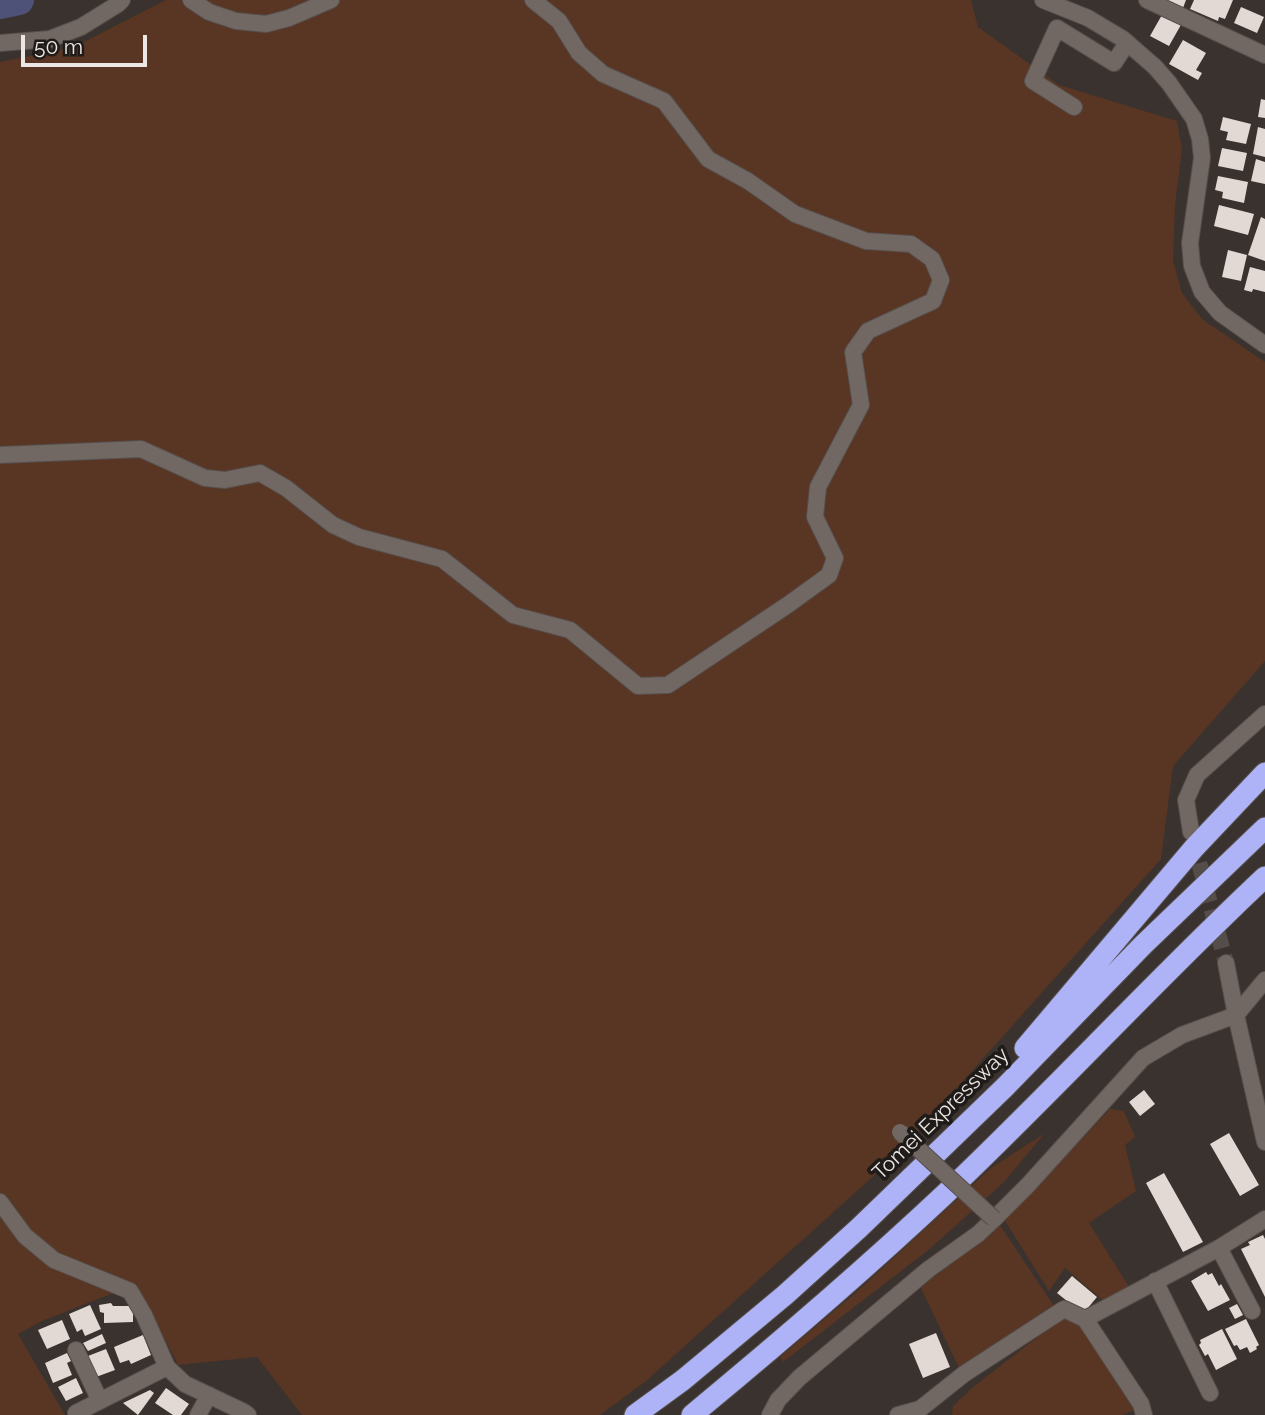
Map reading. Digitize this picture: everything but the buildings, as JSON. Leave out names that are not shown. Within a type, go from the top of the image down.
[{"type":"highway","points":[[938,1151],[1194,848],[1265,773]]},
{"type":"highway","name":"Tomei Expressway","points":[[635,1415],[683,1380],[785,1295],[859,1228],[1265,828]]},
{"type":"highway","points":[[692,1415],[770,1352],[945,1194],[1265,877]]},
{"type":"highway","points":[[1186,955],[1265,891]]},
{"type":"street","points":[[0,43],[50,39],[81,27],[122,0]]},
{"type":"street","points":[[191,0],[209,12],[236,21],[266,24],[289,18],[331,0]]},
{"type":"street","points":[[0,455],[141,449],[205,478],[225,480],[260,473],[286,488],[333,525],[359,537],[442,559],[513,615],[570,630],[638,686],[668,685],[829,575],[835,558],[815,517],[818,487],[861,405],[853,352],[868,331],[933,301],[941,280],[932,259],[911,244],[866,242],[795,214],[748,181],[708,159],[664,101],[603,74],[579,53],[559,21],[533,0]]},
{"type":"street","points":[[1043,0],[1088,18],[1127,43],[1155,67],[1194,118],[1202,158],[1190,243],[1192,266],[1202,292],[1220,313],[1265,343]]},
{"type":"street","points":[[1147,0],[1265,55]]},
{"type":"street","points":[[1074,107],[1033,81],[1057,27],[1114,63],[1127,43]]},
{"type":"street","points":[[1191,832],[1186,800],[1197,775],[1265,714]]},
{"type":"street","points":[[1226,963],[1265,1142]]},
{"type":"street","points":[[770,1415],[778,1400],[799,1378],[929,1269],[978,1234],[1028,1185],[1143,1058],[1182,1035],[1236,1015],[1265,980]]},
{"type":"street","points":[[900,1132],[993,1219]]},
{"type":"street","points":[[0,1202],[25,1236],[54,1260],[131,1291],[167,1367],[185,1384],[248,1415]]},
{"type":"street","points":[[1085,1319],[1219,1248],[1265,1219]]},
{"type":"street","points":[[1219,1248],[1252,1311]]},
{"type":"street","points":[[1155,1281],[1210,1393]]},
{"type":"street","points":[[898,1415],[920,1409],[964,1374],[1064,1309],[1085,1319],[1141,1404],[1144,1415]]},
{"type":"street","points":[[76,1350],[100,1401]]},
{"type":"street","points":[[76,1413],[167,1367]]},
{"type":"street","points":[[198,1415],[209,1395]]},
{"type":"shaded area","points":[[166,0],[971,0],[978,27],[1059,85],[1177,121],[1182,149],[1175,205],[1173,261],[1182,293],[1202,319],[1265,362],[1265,661],[1173,766],[1161,859],[897,1155],[646,1381],[600,1415],[302,1415],[257,1357],[178,1365],[131,1286],[42,1321],[18,1334],[65,1415],[0,1415],[0,62],[74,47]]},
{"type":"shaded area","points":[[1110,1109],[1124,1111],[1135,1137],[1125,1145],[1136,1191],[1089,1223],[1131,1290],[1106,1303],[1065,1268],[1049,1291],[1005,1221]]},
{"type":"shaded area","points":[[1045,1133],[1004,1182],[931,1248],[783,1362],[780,1357],[860,1289],[991,1168]]},
{"type":"shaded area","points":[[998,1222],[1058,1312],[959,1368],[921,1288]]},
{"type":"shaded area","points":[[1061,1319],[1076,1320],[1129,1393],[1135,1410],[1122,1415],[952,1415],[953,1406],[973,1387]]},
{"type":"waterway","points":[[0,4],[19,0]]},
{"type":"tunnel","points":[[1193,840],[1226,963]]}]
